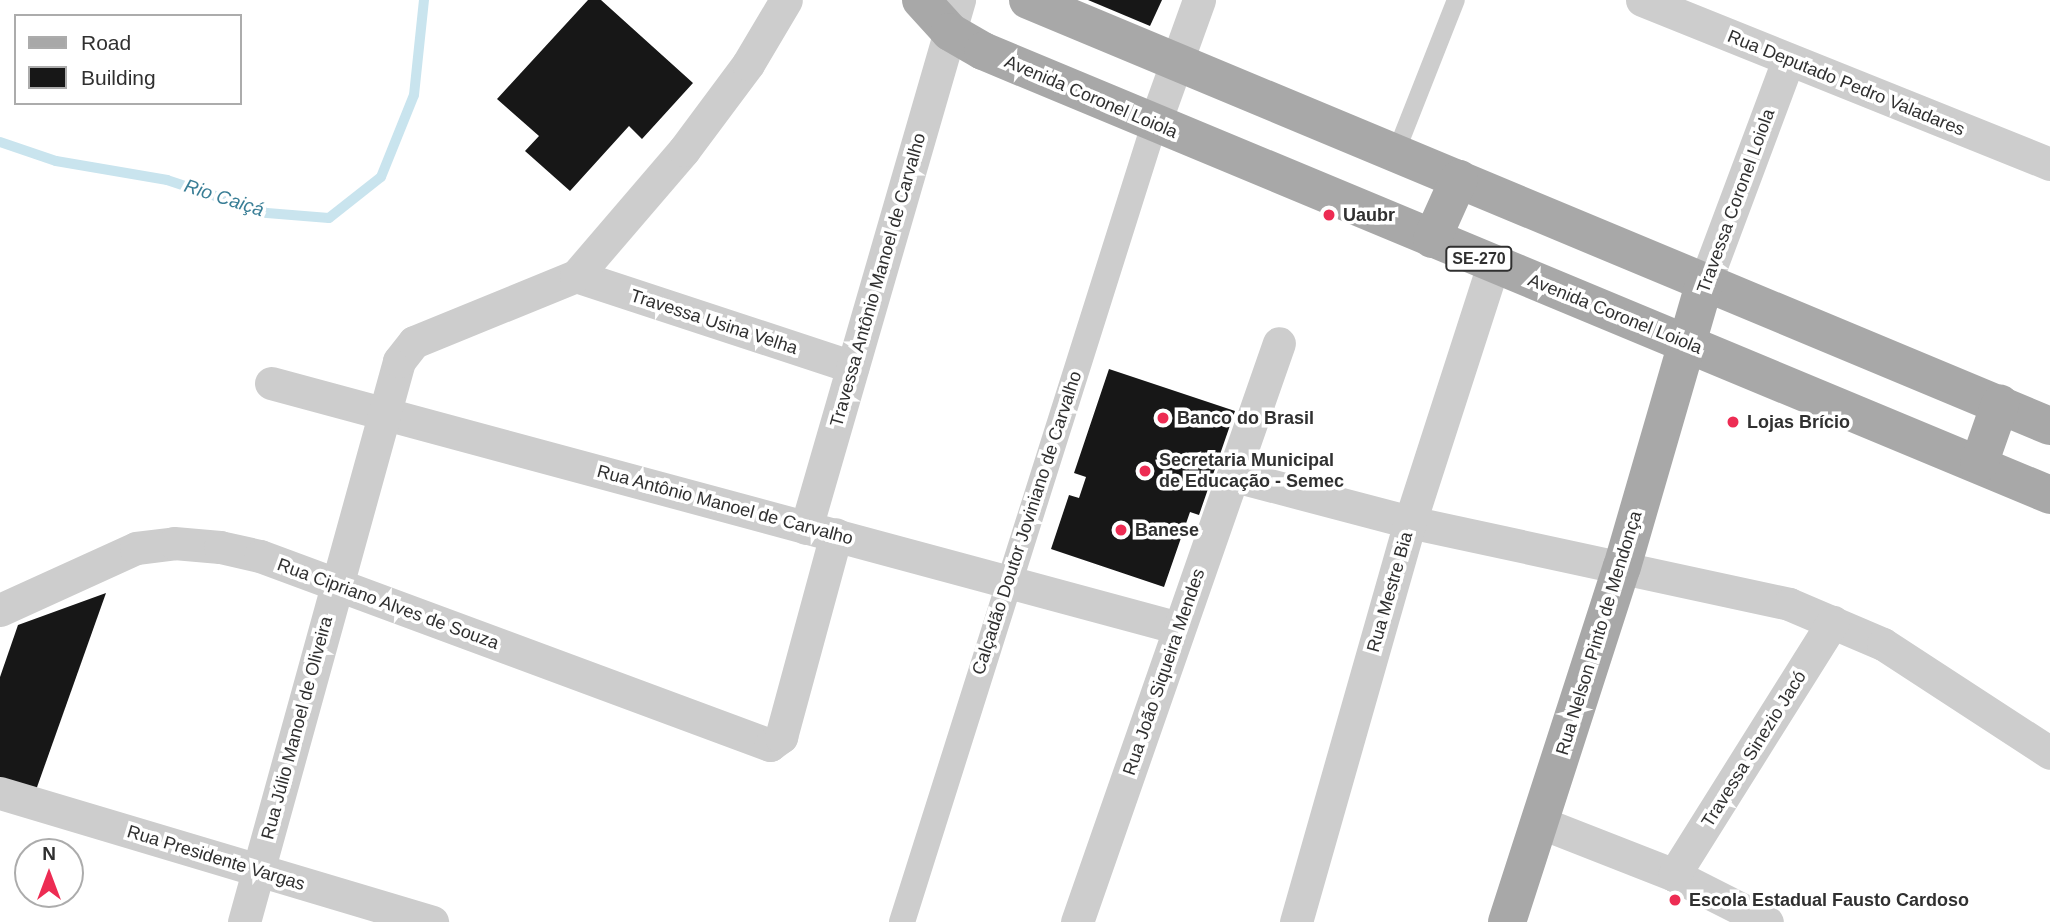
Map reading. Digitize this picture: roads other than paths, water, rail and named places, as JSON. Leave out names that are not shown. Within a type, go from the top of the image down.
[{"type":"main road","name":"Avenida Coronel Loiola","points":[[921,0],[954,16],[983,51],[1154,125],[2050,495]]},
{"type":"main road","points":[[1028,0],[1396,152],[1704,285],[2050,426]]},
{"type":"main road","points":[[1433,239],[1459,179]]},
{"type":"main road","name":"Travessa Coronel Loiola","points":[[1687,344],[1704,285]]},
{"type":"main road","name":"Rua Nelson Pinto de Mendonça","points":[[1507,922],[1622,567],[1687,344]]},
{"type":"main road","points":[[1979,464],[2000,404]]},
{"type":"street","points":[[576,276],[684,150],[747,64],[786,0]]},
{"type":"street","points":[[1154,125],[1199,0]]},
{"type":"street","name":"Rua Deputado Pedro Valadares","points":[[1642,0],[1696,10],[1788,60],[2050,164]]},
{"type":"street","name":"Travessa Antônio Manoel de Carvalho","points":[[775,744],[781,737],[852,367],[954,16]]},
{"type":"street","name":"Travessa Coronel Loiola","points":[[1704,285],[1788,60]]},
{"type":"street","name":"Calçadão Doutor Joviniano de Carvalho","points":[[902,922],[1154,125]]},
{"type":"street","name":"Rua Mestre Bia","points":[[1296,922],[1410,522],[1493,265]]},
{"type":"street","name":"Travessa Usina Velha","points":[[576,276],[852,367]]},
{"type":"street","name":"Rua Júlio Manoel de Oliveira","points":[[244,922],[381,411],[399,361],[414,342],[576,276]]},
{"type":"street","name":"Rua João Siqueira Mendes","points":[[1077,922],[1235,476],[1279,343]]},
{"type":"street","name":"Rua Antônio Manoel de Carvalho","points":[[271,383],[1179,628]]},
{"type":"street","points":[[1235,476],[1410,522],[1763,595],[1883,644],[2050,753]]},
{"type":"street","name":"Rua Cipriano Alves de Souza","points":[[0,610],[102,561],[136,548],[174,544],[260,556],[775,744]]},
{"type":"street","name":"Travessa Sinezio Jacó","points":[[1674,875],[1833,622]]},
{"type":"street","name":"Rua Presidente Vargas","points":[[0,793],[432,922]]},
{"type":"street","points":[[1539,822],[1674,875],[1768,922]]},
{"type":"lane","points":[[1396,152],[1456,0]]},
{"type":"waterway","name":"Rio Caiçá","points":[[0,142],[56,161],[167,180],[267,213],[329,218],[381,177],[414,95],[424,0]]},
{"type":"place","name":"Uaubr","points":[[1329,215]]},
{"type":"place","name":"Banco do Brasil","points":[[1163,418]]},
{"type":"place","name":"Lojas Brício","points":[[1733,422]]},
{"type":"place","name":"Secretaria Municipal de Educação - Semec","points":[[1145,471]]},
{"type":"place","name":"Banese","points":[[1121,530]]},
{"type":"place","name":"Escola Estadual Fausto Cardoso","points":[[1675,900]]}]
